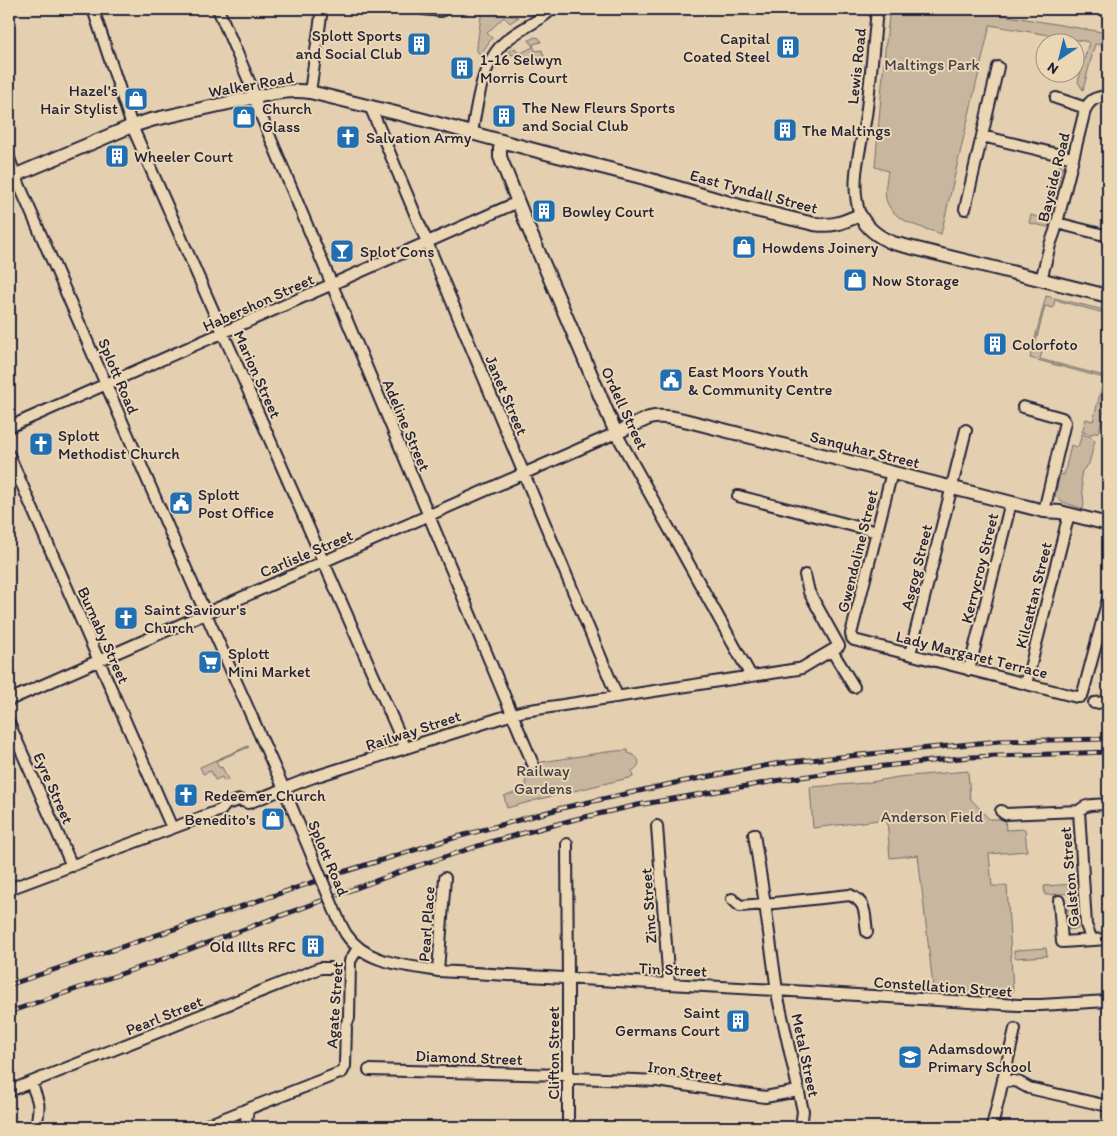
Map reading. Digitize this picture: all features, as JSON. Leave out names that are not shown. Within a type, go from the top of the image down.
[{"type":"street","name":"Marion Street","points":[[93,9],[132,126],[405,747]]},
{"type":"street","name":"Adeline Street","points":[[218,9],[533,764]]},
{"type":"street","points":[[310,92],[322,9]]},
{"type":"street","points":[[423,9],[441,11]]},
{"type":"street","points":[[472,133],[483,81],[489,63],[507,40],[552,9]]},
{"type":"street","name":"Lewis Road","points":[[860,215],[855,196],[856,181],[867,110],[877,9]]},
{"type":"street","points":[[965,209],[998,67]]},
{"type":"street","name":"Walker Road","points":[[12,177],[132,126],[151,120],[286,91],[310,92],[370,106],[584,163]]},
{"type":"street","points":[[1056,98],[1086,108],[1089,102],[1099,97],[1108,96]]},
{"type":"street","name":"Janet Street","points":[[370,106],[617,696]]},
{"type":"street","name":"Bayside Road","points":[[1041,280],[1086,108]]},
{"type":"street","points":[[982,136],[1073,158]]},
{"type":"street","name":"Ordell Street","points":[[502,141],[500,157],[616,433],[751,676]]},
{"type":"street","name":"Splott Road","points":[[9,158],[12,177],[106,384],[284,789],[334,909],[347,935],[358,948]]},
{"type":"street","name":"East Tyndall Street","points":[[584,163],[641,177],[743,207],[821,226],[842,223],[860,215]]},
{"type":"street","name":"Habershon Street","points":[[9,427],[518,202]]},
{"type":"street","points":[[860,215],[867,227],[874,233],[893,243],[1108,296]]},
{"type":"street","points":[[1057,223],[1108,236]]},
{"type":"street","points":[[1022,407],[1062,418],[1065,422],[1044,511]]},
{"type":"street","name":"Sanquhar Street","points":[[616,433],[649,418],[668,417],[1044,511],[1060,512],[1108,524]]},
{"type":"street","name":"Asgog Street","points":[[910,654],[966,430]]},
{"type":"street","name":"Carlisle Street","points":[[9,700],[616,433]]},
{"type":"street","name":"Burnaby Street","points":[[9,455],[172,828]]},
{"type":"street","name":"Gwendoline Street","points":[[852,638],[851,634],[892,472]]},
{"type":"street","points":[[738,496],[877,532]]},
{"type":"street","name":"Kerrycroy Street","points":[[969,670],[1011,502]]},
{"type":"street","name":"Kilcattan Street","points":[[1026,684],[1069,514]]},
{"type":"street","points":[[805,575],[809,592],[854,687]]},
{"type":"street","name":"Lady Margaret Terrace","points":[[852,638],[969,670],[1080,697],[1083,693],[1108,599]]},
{"type":"street","name":"Railway Street","points":[[9,889],[221,810],[226,804],[240,800],[248,803],[289,786],[405,747],[513,714],[802,668],[836,648]]},
{"type":"street","points":[[1094,703],[1108,702]]},
{"type":"street","name":"Eyre Street","points":[[9,723],[72,866]]},
{"type":"street","points":[[1001,812],[1005,814],[1079,811],[1086,806],[1108,804]]},
{"type":"street","name":"Galston Street","points":[[1079,811],[1086,920],[1092,940]]},
{"type":"street","name":"Zinc Street","points":[[657,826],[669,984]]},
{"type":"street","name":"Metal Street","points":[[754,834],[776,990],[802,1110],[801,1127]]},
{"type":"street","name":"Clifton Street","points":[[567,844],[568,1127]]},
{"type":"street","name":"Pearl Place","points":[[438,971],[445,878]]},
{"type":"street","points":[[732,899],[740,906],[850,895],[857,898],[863,904],[867,932]]},
{"type":"street","points":[[1059,901],[1062,942],[1108,939]]},
{"type":"street","name":"Tin Street","points":[[358,948],[384,961],[438,971],[776,990]]},
{"type":"street","name":"Agate Street","points":[[248,1109],[342,1072],[345,1066],[350,961],[358,948]]},
{"type":"street","name":"Pearl Street","points":[[9,1092],[320,968],[330,968]]},
{"type":"street","name":"Constellation Street","points":[[776,990],[1026,1006],[1108,1001]]},
{"type":"street","points":[[992,1127],[1015,1029]]},
{"type":"street","name":"Diamond Street","points":[[369,1070],[568,1076]]},
{"type":"street","name":"Iron Street","points":[[568,1076],[572,1078],[665,1082],[765,1097],[798,1091]]},
{"type":"street","points":[[1003,1079],[1018,1082],[1029,1088],[1108,1106]]},
{"type":"street","points":[[31,1083],[40,1107],[36,1127]]},
{"type":"street","points":[[202,1127],[248,1109]]},
{"type":"street","points":[[244,1127],[248,1109]]},
{"type":"green space","points":[[482,9],[496,9],[496,14],[519,17],[510,23],[504,17],[487,33],[492,38],[480,55],[477,51],[477,46]]},
{"type":"green space","name":"Maltings Park","points":[[890,9],[997,9],[996,14],[1108,33],[1108,46],[1095,44],[1083,90],[1078,82],[1084,82],[1084,60],[1089,42],[1084,41],[1084,32],[1034,33],[990,25],[941,234],[917,226],[894,213],[889,207],[885,196],[888,171],[875,167]]},
{"type":"green space","points":[[535,37],[539,38],[541,42],[533,44],[535,51],[542,50],[544,59],[508,54],[515,48],[519,54],[533,47],[529,40]]},
{"type":"green space","points":[[1060,164],[1062,168],[1048,227],[1029,223],[1031,215],[1041,218],[1047,199],[1050,200]]},
{"type":"green space","points":[[1046,296],[1108,311],[1108,314],[1055,300],[1053,308],[1045,306],[1034,349],[1042,352],[1040,359],[1108,377],[1108,395],[1098,432],[1091,434],[1082,432],[1086,419],[1093,421],[1104,378],[1030,358]]},
{"type":"green space","points":[[1082,434],[1095,440],[1089,464],[1082,471],[1081,476],[1083,509],[1060,501],[1055,496],[1060,474],[1064,475],[1071,445],[1078,447]]},
{"type":"green space","points":[[248,746],[216,761],[219,768],[222,767],[228,780],[224,781],[222,777],[215,780],[211,771],[203,774],[200,767]]},
{"type":"green space","name":"Railway Gardens","points":[[628,750],[628,753],[635,756],[639,761],[638,766],[632,771],[633,777],[507,808],[504,796],[527,789],[523,765]]},
{"type":"green space","name":"Anderson Field","points":[[968,771],[970,798],[989,819],[1005,819],[1006,830],[1025,829],[1027,851],[989,854],[992,886],[1007,886],[1013,992],[1003,994],[1002,992],[997,994],[995,991],[990,993],[988,990],[982,993],[980,989],[974,992],[972,989],[967,992],[965,988],[959,991],[958,988],[952,991],[950,987],[944,990],[943,987],[930,989],[930,986],[933,986],[918,855],[890,858],[887,819],[813,828],[810,787],[866,783],[898,777]]},
{"type":"green space","points":[[1075,884],[1076,893],[1045,895],[1044,886]]},
{"type":"green space","points":[[1076,909],[1078,929],[1066,930],[1064,910]]},
{"type":"green space","points":[[1046,948],[1047,956],[1015,958],[1014,951],[1017,950]]},
{"type":"railway","points":[[9,985],[343,872],[450,839],[562,808],[675,783],[780,763],[999,741],[1108,739]]},
{"type":"railway","points":[[9,1012],[144,966],[408,869],[490,842],[576,819],[638,805],[856,769],[970,757],[1108,752]]},
{"type":"place","name":"Splott Sports and Social Club","points":[[419,44]]},
{"type":"place","name":"Capital Coated Steel","points":[[788,47]]},
{"type":"place","name":"1-16 Selwyn Morris Court","points":[[462,68]]},
{"type":"place","name":"Hazel's Hair Stylist","points":[[136,99]]},
{"type":"place","name":"The New Fleurs Sports and Social Club","points":[[504,116]]},
{"type":"place","name":"Church Glass","points":[[244,117]]},
{"type":"place","name":"The Maltings","points":[[785,130]]},
{"type":"place","name":"Salvation Army","points":[[348,137]]},
{"type":"place","name":"Wheeler Court","points":[[117,156]]},
{"type":"place","name":"Bowley Court","points":[[544,211]]},
{"type":"place","name":"Howdens Joinery","points":[[744,247]]},
{"type":"place","name":"Splot Cons","points":[[342,251]]},
{"type":"place","name":"Now Storage","points":[[855,280]]},
{"type":"place","name":"Colorfoto","points":[[995,344]]},
{"type":"place","name":"East Moors Youth & Community Centre","points":[[671,380]]},
{"type":"place","name":"Splott Methodist Church","points":[[41,444]]},
{"type":"place","name":"Splott Post Office","points":[[181,503]]},
{"type":"place","name":"Saint Saviour's Church","points":[[126,618]]},
{"type":"place","name":"Splott Mini Market","points":[[210,662]]},
{"type":"place","name":"Redeemer Church","points":[[186,795]]},
{"type":"place","name":"Benedito's","points":[[273,819]]},
{"type":"place","name":"Old Illts RFC","points":[[313,946]]},
{"type":"place","name":"Saint Germans Court","points":[[738,1021]]},
{"type":"place","name":"Adamsdown Primary School","points":[[910,1057]]}]
